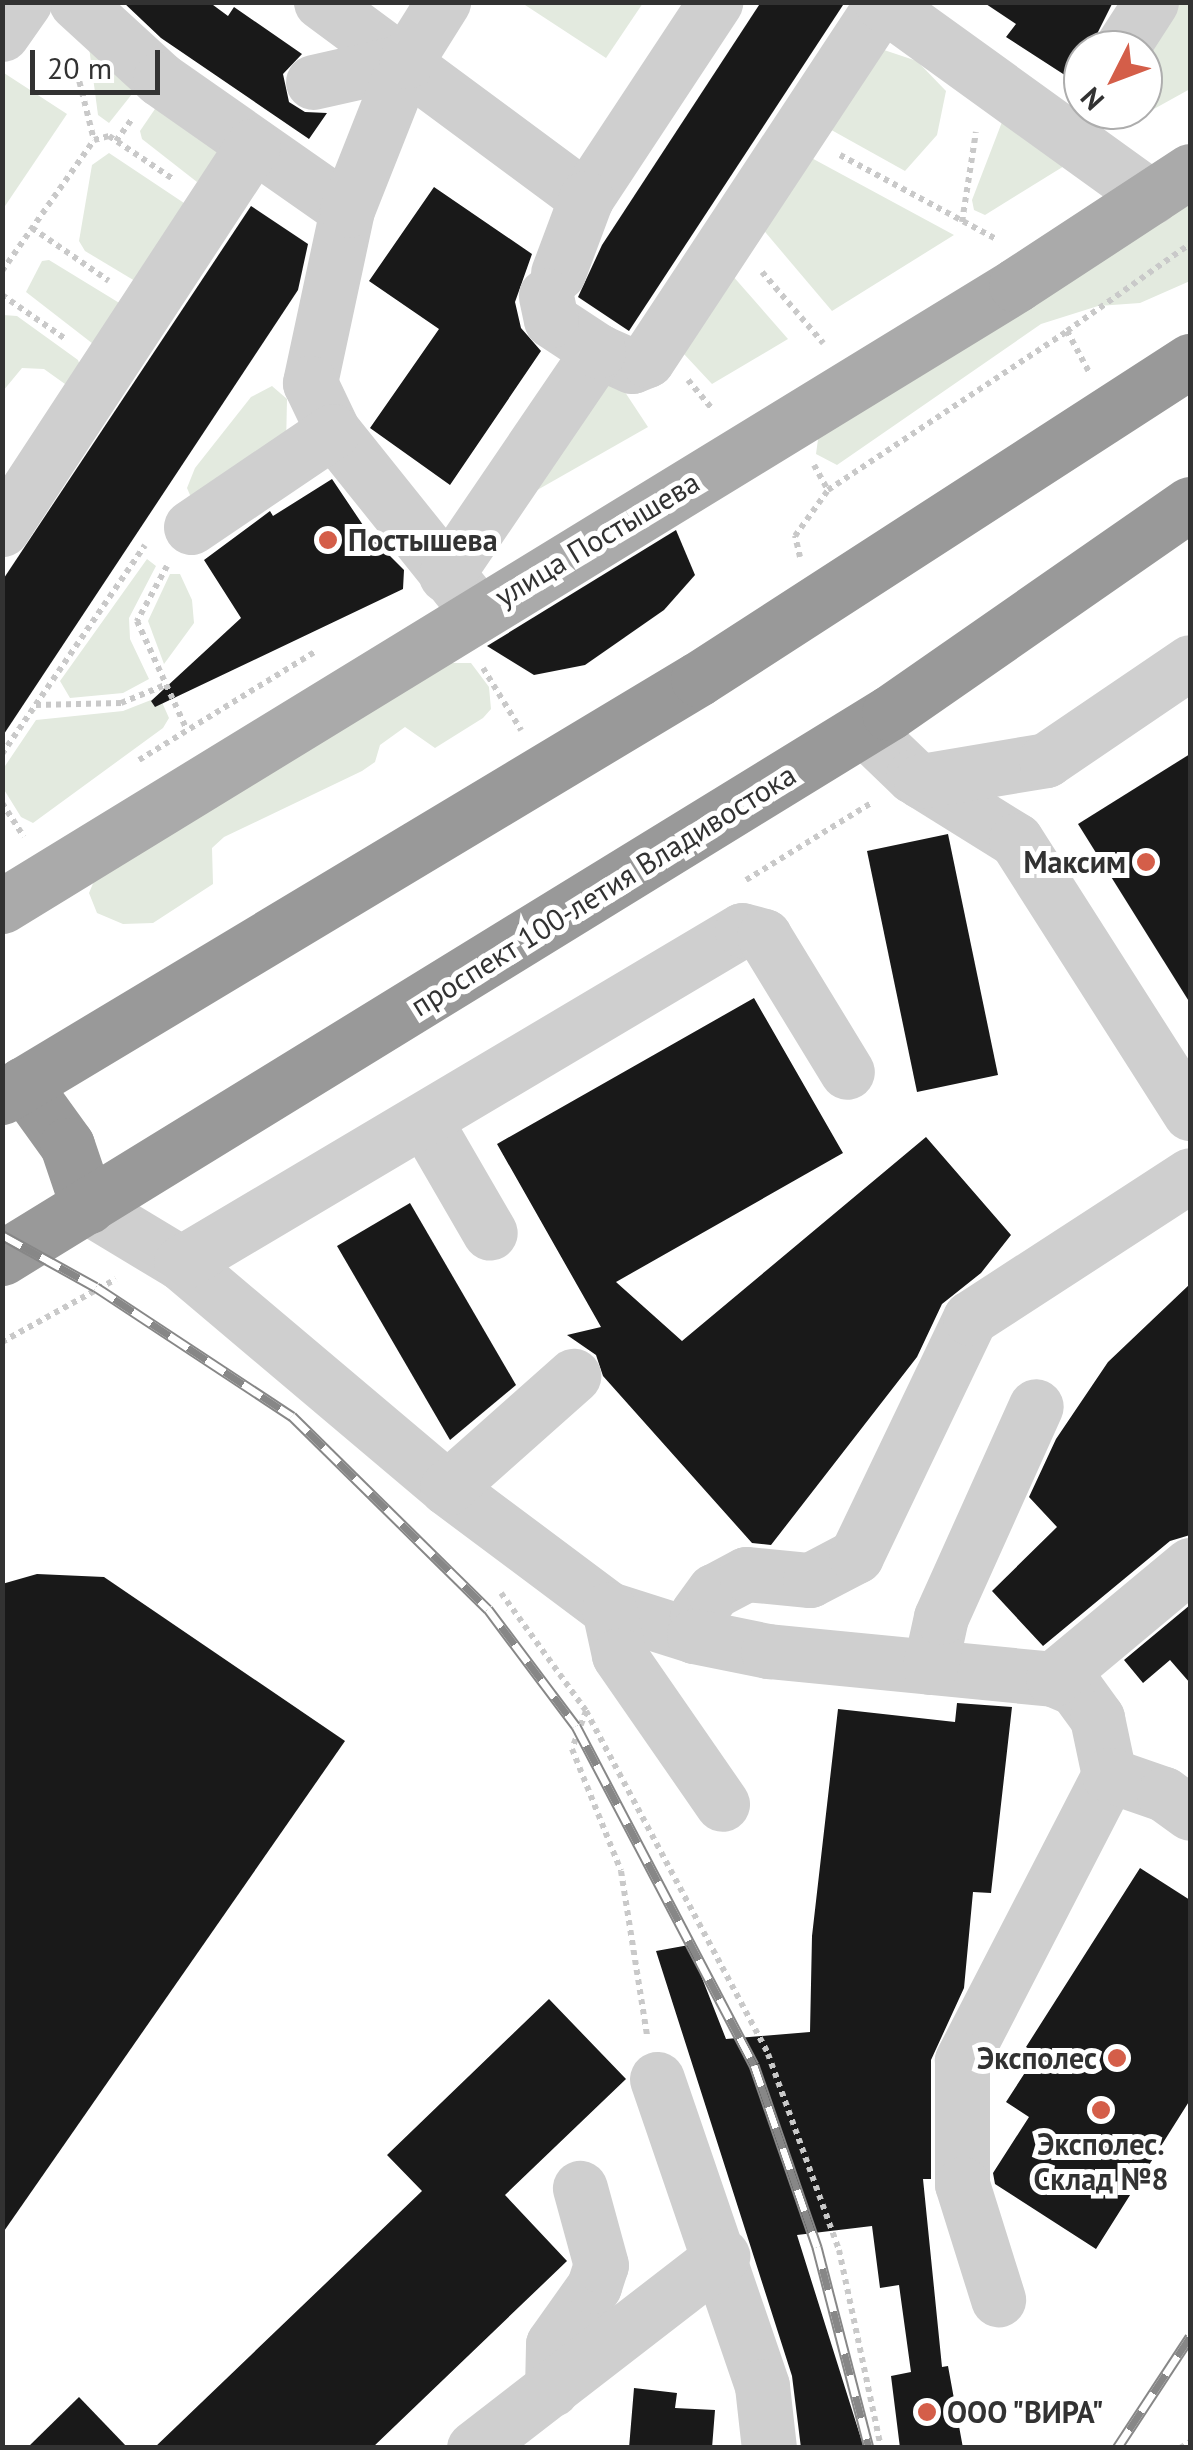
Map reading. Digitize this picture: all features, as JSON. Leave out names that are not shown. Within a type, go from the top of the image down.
[{"type":"highway","points":[[88,1208],[67,1145],[9,1089],[698,679],[1190,361]]},
{"type":"highway","name":"проспект 100-летия Владивостока","points":[[2,1258],[864,728],[1190,504]]},
{"type":"main road","name":"улица Постышева","points":[[2,906],[461,592],[1170,184]]},
{"type":"lane","points":[[2,34],[24,2]]},
{"type":"lane","points":[[76,2],[132,57],[347,210]]},
{"type":"lane","points":[[321,2],[406,61],[586,198]]},
{"type":"lane","points":[[443,2],[406,61],[347,210],[310,383],[333,431],[461,592],[598,351]]},
{"type":"lane","points":[[715,2],[586,198],[552,284],[551,320],[598,351],[632,366],[647,360],[733,238],[882,2],[1063,113]]},
{"type":"lane","points":[[1133,30],[1152,2]]},
{"type":"lane","points":[[313,82],[406,61]]},
{"type":"lane","points":[[1089,130],[1170,184]]},
{"type":"lane","points":[[2,529],[253,146]]},
{"type":"lane","points":[[192,527],[333,431]]},
{"type":"lane","points":[[921,781],[1019,769],[1046,760],[1190,662]]},
{"type":"lane","points":[[864,728],[921,781],[1016,840],[1190,1114]]},
{"type":"lane","points":[[181,1263],[742,930],[764,936],[848,1072]]},
{"type":"lane","points":[[425,1121],[490,1233]]},
{"type":"lane","points":[[694,1636],[697,1614],[714,1591],[746,1574],[810,1580],[856,1556],[970,1318],[1190,1175]]},
{"type":"lane","points":[[88,1208],[181,1263],[447,1488],[610,1609],[694,1636],[768,1651],[1054,1679],[1076,1689],[1097,1718],[1109,1775],[962,2060],[962,2184],[998,2299]]},
{"type":"lane","points":[[447,1488],[573,1376]]},
{"type":"lane","points":[[930,1667],[941,1617],[1036,1406]]},
{"type":"lane","points":[[1054,1679],[1190,1565]]},
{"type":"lane","points":[[610,1609],[618,1654],[722,1804]]},
{"type":"lane","points":[[1109,1775],[1164,1794],[1190,1813]]},
{"type":"lane","points":[[657,2079],[722,2256],[762,2386],[769,2448]]},
{"type":"lane","points":[[552,2388],[553,2344],[594,2286],[602,2265],[580,2188]]},
{"type":"lane","points":[[474,2448],[722,2256]]},
{"type":"path","points":[[962,222],[979,114]]},
{"type":"path","points":[[800,134],[998,240]]},
{"type":"path","points":[[2,271],[101,135],[158,169]]},
{"type":"path","points":[[32,228],[84,264]]},
{"type":"path","points":[[733,238],[823,343]]},
{"type":"path","points":[[802,561],[795,536],[828,490],[1067,332],[1190,244]]},
{"type":"path","points":[[2,295],[43,323]]},
{"type":"path","points":[[1067,332],[1089,372],[1104,363]]},
{"type":"path","points":[[186,728],[137,621],[148,591],[192,527]]},
{"type":"path","points":[[2,754],[133,556],[159,537],[192,527]]},
{"type":"path","points":[[36,705],[121,703],[164,685]]},
{"type":"path","points":[[2,803],[24,838]]},
{"type":"path","points":[[2,1342],[124,1275]]},
{"type":"path","points":[[492,1582],[586,1711],[768,2054],[840,2250],[881,2448]]},
{"type":"path","points":[[586,1711],[572,1749],[622,1871],[657,2079]]},
{"type":"path","points":[[1180,2448],[1190,2442]]},
{"type":"shaded area","points":[[522,3],[643,3],[606,58]]},
{"type":"shaded area","points":[[1172,3],[1190,3],[1190,89],[1163,104],[1163,30],[1155,30]]},
{"type":"shaded area","points":[[87,32],[136,89],[109,123],[98,115]]},
{"type":"shaded area","points":[[884,50],[917,61],[946,91],[937,135],[905,171],[826,127]]},
{"type":"shaded area","points":[[4,73],[67,114],[3,209],[2,76]]},
{"type":"shaded area","points":[[157,106],[232,147],[197,182],[142,139],[140,131]]},
{"type":"shaded area","points":[[1002,122],[1069,163],[985,215],[974,210],[972,200]]},
{"type":"shaded area","points":[[109,153],[187,205],[140,284],[85,251],[79,241],[92,165]]},
{"type":"shaded area","points":[[806,155],[954,235],[832,311],[760,226]]},
{"type":"shaded area","points":[[1190,205],[1190,281],[1140,303],[1098,306],[1041,324],[837,465],[816,454],[819,432],[1148,223]]},
{"type":"shaded area","points":[[49,260],[121,304],[97,347],[26,292],[42,261]]},
{"type":"shaded area","points":[[732,275],[788,339],[712,384],[683,353]]},
{"type":"shaded area","points":[[3,315],[17,316],[78,360],[82,371],[65,384],[44,369],[22,368],[3,391]]},
{"type":"shaded area","points":[[592,375],[619,383],[648,427],[532,493]]},
{"type":"shaded area","points":[[272,386],[287,399],[286,447],[193,502],[187,488],[195,468],[251,397]]},
{"type":"shaded area","points":[[147,559],[156,566],[129,618],[130,639],[149,679],[123,693],[70,698],[60,681]]},
{"type":"shaded area","points":[[170,574],[180,574],[192,600],[194,623],[164,664],[148,621]]},
{"type":"shaded area","points":[[451,663],[471,663],[489,687],[491,709],[483,718],[435,748],[405,727],[380,745],[375,762],[362,771],[224,837],[212,848],[213,884],[153,923],[123,924],[97,913],[89,893],[97,874]]},
{"type":"shaded area","points":[[161,700],[169,718],[163,728],[33,823],[21,817],[3,788],[3,769],[36,720],[123,711]]},
{"type":"building","points":[[123,2],[209,2],[228,16],[234,7],[302,54],[283,74],[289,102],[305,112],[327,113],[309,139],[161,38]]},
{"type":"building","points":[[761,2],[845,2],[629,331],[578,297],[602,245]]},
{"type":"building","points":[[983,2],[1113,2],[1099,30],[1063,30],[1063,74],[1006,37],[1016,24]]},
{"type":"building","points":[[434,187],[532,254],[515,302],[521,328],[541,351],[450,485],[370,428],[439,329],[369,281]]},
{"type":"building","points":[[251,206],[308,244],[298,290],[2,737],[2,581]]},
{"type":"building","points":[[332,479],[371,537],[404,570],[403,589],[155,707],[151,701],[241,618],[204,560],[270,511],[273,516]]},
{"type":"building","points":[[676,530],[695,575],[664,610],[585,665],[534,675],[487,646]]},
{"type":"building","name":"Максим","points":[[1190,754],[1190,1003],[1078,824]]},
{"type":"building","points":[[948,834],[998,1075],[917,1092],[867,851]]},
{"type":"building","points":[[754,998],[843,1153],[616,1282],[682,1341],[926,1137],[1011,1235],[981,1273],[942,1304],[917,1357],[771,1545],[752,1543],[603,1376],[596,1355],[567,1335],[601,1327],[497,1144]]},
{"type":"building","points":[[410,1203],[516,1385],[450,1440],[337,1246]]},
{"type":"building","points":[[1190,1284],[1190,1535],[1170,1541],[1043,1646],[992,1591],[1057,1527],[1029,1497],[1056,1439],[1108,1362]]},
{"type":"building","points":[[37,1574],[104,1577],[345,1741],[2,2234],[2,1584]]},
{"type":"building","points":[[1190,1605],[1190,1683],[1170,1660],[1143,1683],[1124,1660]]},
{"type":"building","points":[[957,1703],[1012,1707],[991,1893],[973,1892],[964,1988],[931,2060],[931,2179],[923,2179],[942,2367],[948,2366],[963,2448],[900,2448],[891,2376],[911,2372],[899,2285],[880,2288],[872,2226],[797,2235],[864,2448],[801,2448],[792,2376],[656,1951],[689,1945],[726,2039],[810,2032],[812,1936],[838,1709],[955,1722]]},
{"type":"building","name":"Эксполес","points":[[1140,1868],[1190,1900],[1190,2100],[1096,2249],[995,2184],[993,2173],[1029,2117],[1006,2102],[1037,2054],[1026,2047]]},
{"type":"building","points":[[549,1999],[626,2079],[505,2195],[567,2261],[372,2448],[154,2448],[422,2191],[387,2155]]},
{"type":"building","points":[[634,2388],[677,2393],[675,2408],[715,2410],[712,2448],[629,2448]]},
{"type":"building","points":[[79,2397],[128,2448],[27,2448]]},
{"type":"railway","points":[[2,1235],[96,1287],[292,1416],[488,1609],[576,1726],[754,2065],[817,2247],[869,2448]]},
{"type":"railway","points":[[1117,2448],[1190,2337]]},
{"type":"place","name":"Постышева","points":[[328,540]]},
{"type":"place","name":"Максим","points":[[1146,862]]},
{"type":"place","name":"Эксполес","points":[[1117,2058]]},
{"type":"place","name":"Эксполес. Склад №8","points":[[1101,2110]]},
{"type":"place","name":"ООО \"ВИРА\"","points":[[927,2412]]}]
